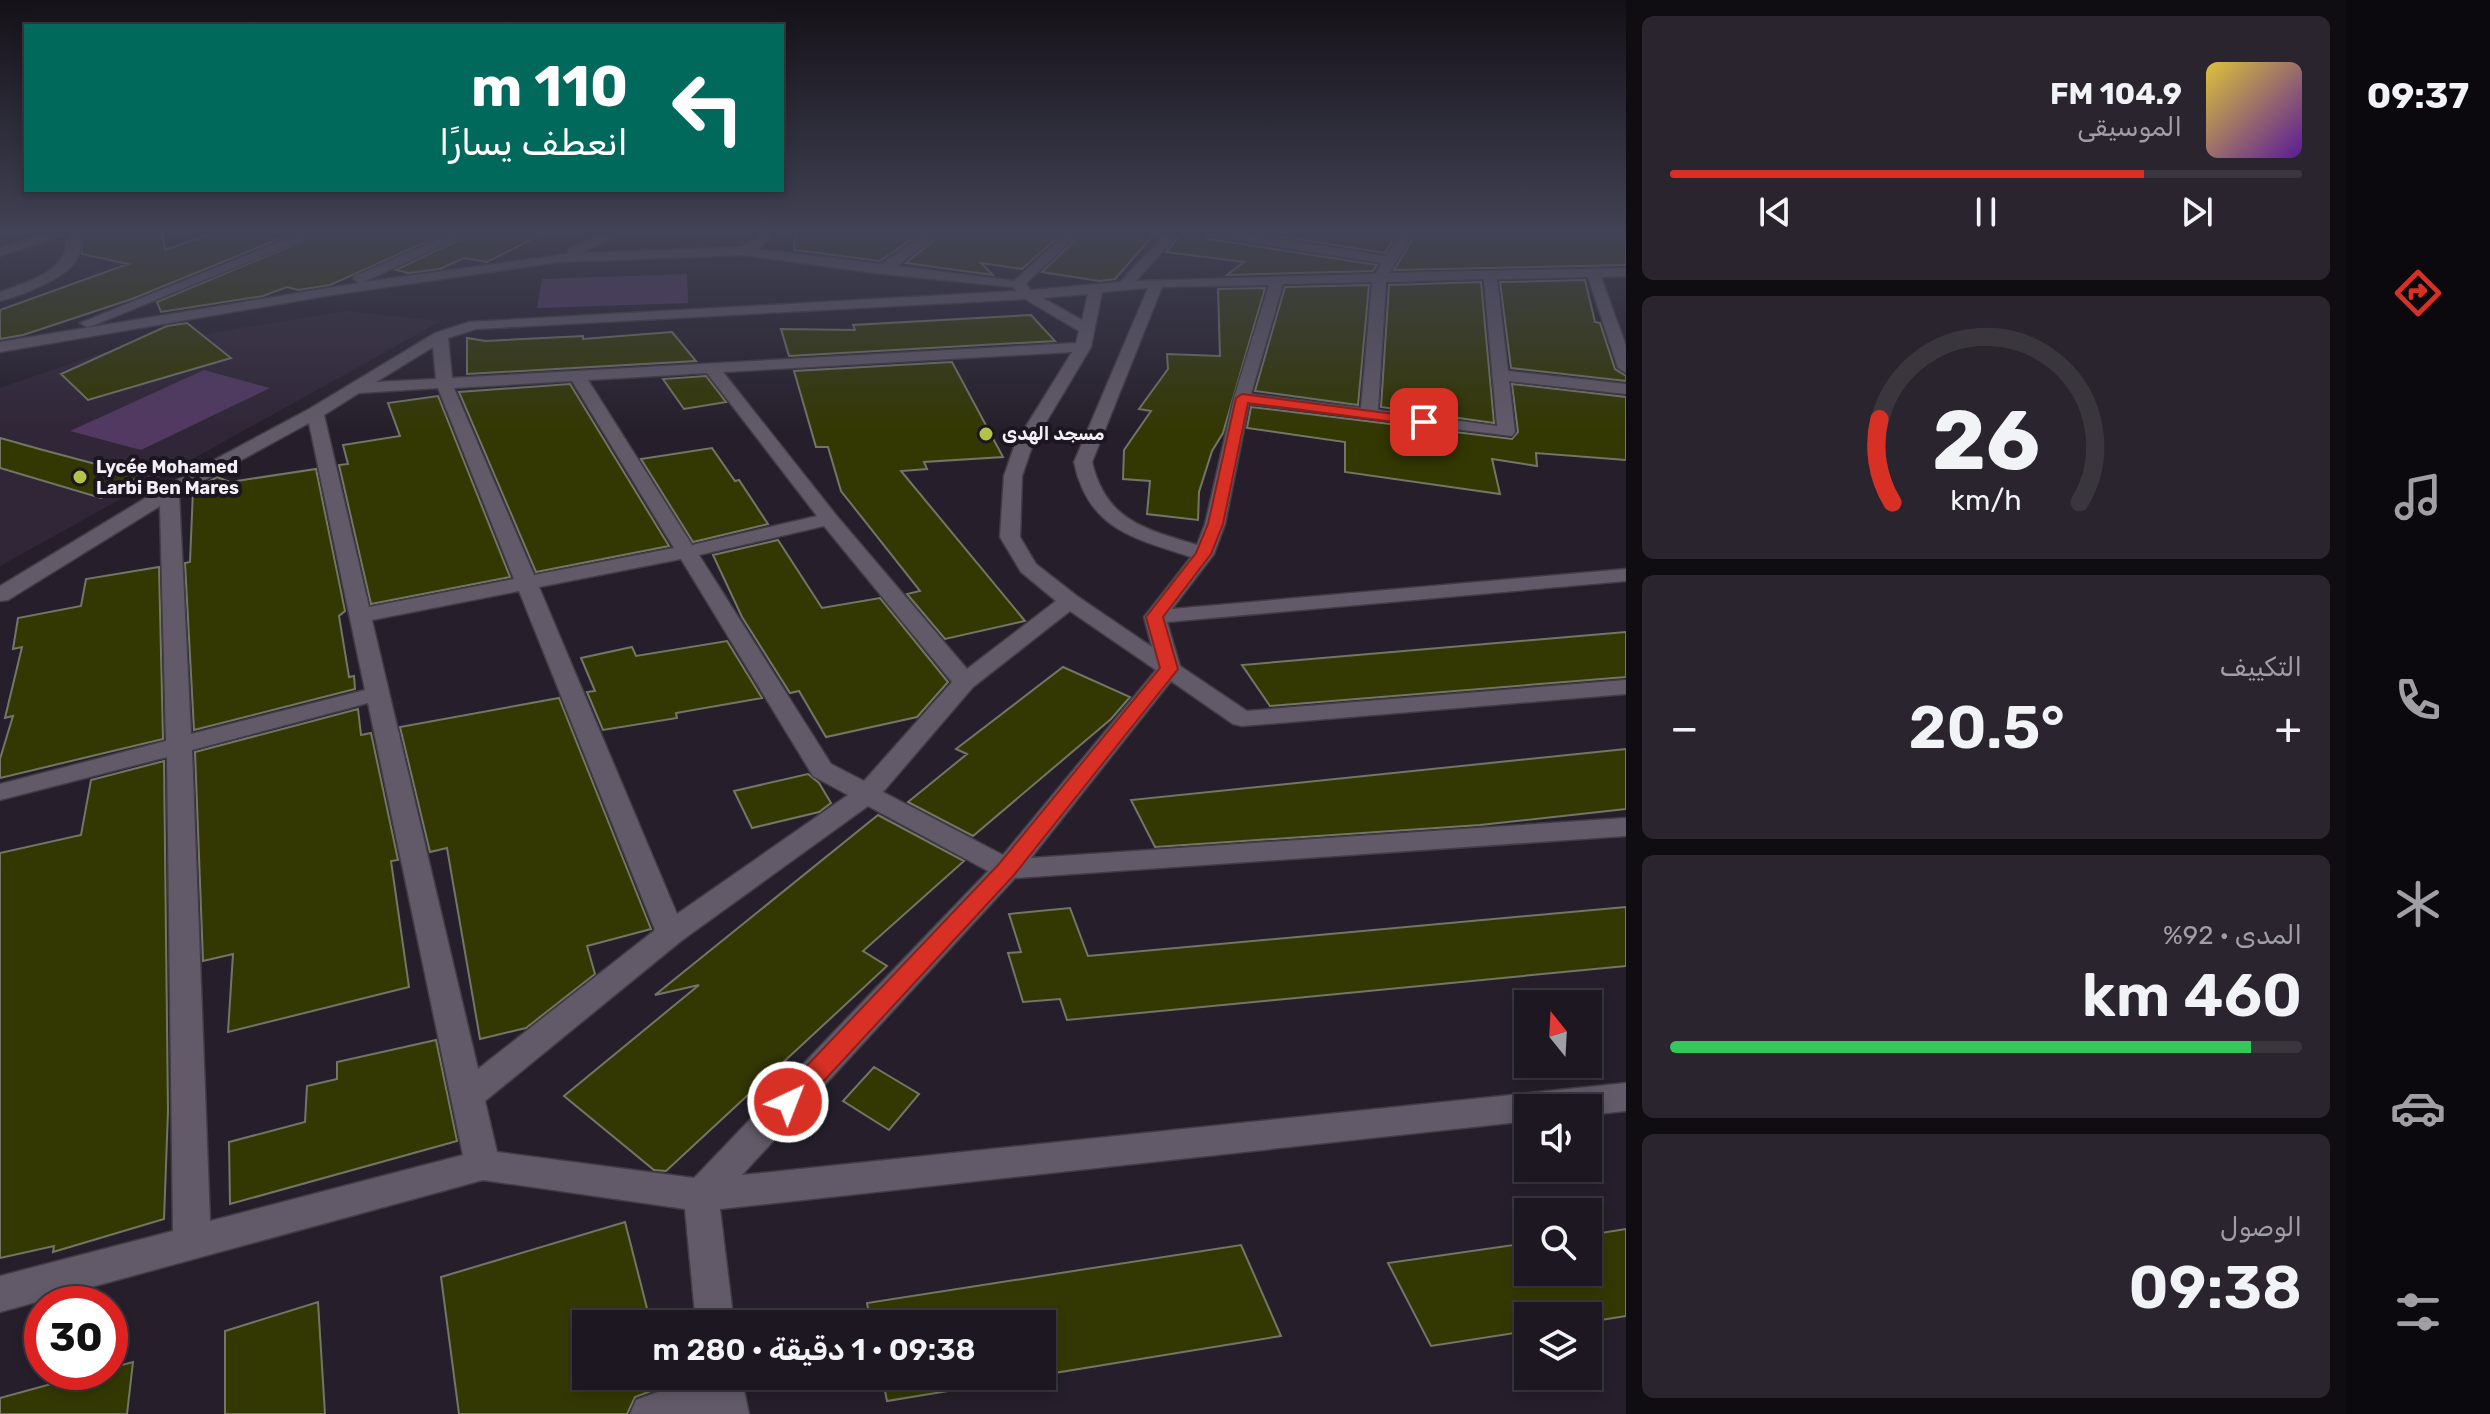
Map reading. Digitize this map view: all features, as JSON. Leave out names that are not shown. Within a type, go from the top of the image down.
[{"type":"street","points":[[0,356],[149,298]]},
{"type":"street","points":[[0,347],[291,298]]},
{"type":"street","points":[[0,595],[169,492],[315,413],[440,336],[474,325],[897,298]]},
{"type":"street","points":[[1033,298],[1086,338]]},
{"type":"street","points":[[1094,298],[1086,338],[1024,444],[1013,476],[1009,515],[1010,537],[1028,568],[1069,601],[1242,719],[1626,687]]},
{"type":"street","points":[[1151,298],[1083,462],[1085,484],[1097,505],[1127,528],[1204,554]]},
{"type":"street","points":[[1155,617],[1204,554],[1215,524],[1242,398],[1272,298]]},
{"type":"street","points":[[1369,415],[1378,298]]},
{"type":"street","points":[[1242,398],[1506,432],[1503,375],[1493,298]]},
{"type":"street","points":[[1602,298],[1626,368]]},
{"type":"street","points":[[440,336],[444,383],[671,933]]},
{"type":"street","points":[[354,388],[712,369],[1086,338]]},
{"type":"street","points":[[712,369],[829,519],[965,682]]},
{"type":"street","points":[[1503,375],[1626,389]]},
{"type":"street","points":[[577,376],[822,770],[1007,869],[1626,827]]},
{"type":"street","points":[[315,413],[483,1165]]},
{"type":"street","points":[[169,492],[192,1243]]},
{"type":"street","points":[[362,615],[686,552],[829,519]]},
{"type":"street","points":[[1155,617],[1626,575]]},
{"type":"street","points":[[469,1095],[671,933],[867,794],[965,682],[1069,601]]},
{"type":"street","points":[[1155,617],[1169,669]]},
{"type":"street","points":[[713,1310],[701,1195],[1007,869],[1169,669]]},
{"type":"street","points":[[0,792],[380,693]]},
{"type":"street","points":[[0,1294],[483,1165],[701,1195],[1626,1097]]},
{"type":"street","points":[[650,1414],[724,1393]]},
{"type":"shaded area","points":[[539,298],[688,298],[688,303],[537,308]]},
{"type":"shaded area","name":"Lycée Mohamed Larbi Ben Mares","points":[[345,311],[441,321],[0,566],[0,388],[99,354],[137,345]]},
{"type":"shaded area","points":[[204,370],[270,388],[141,450],[70,431]]},
{"type":"building","points":[[33,298],[134,298],[23,335],[0,339],[0,310]]},
{"type":"building","points":[[167,298],[250,298],[161,312],[157,302]]},
{"type":"building","points":[[1218,298],[1262,298],[1223,433],[1212,451],[1199,492],[1198,520],[1147,514],[1150,481],[1123,479],[1124,450],[1151,411],[1139,409],[1168,369],[1167,354],[1220,356]]},
{"type":"building","points":[[1282,298],[1368,298],[1358,405],[1255,391]]},
{"type":"building","points":[[1388,298],[1482,298],[1494,423],[1381,407]]},
{"type":"building","points":[[1502,298],[1589,298],[1595,322],[1600,323],[1615,369],[1626,376],[1626,381],[1511,368]]},
{"type":"building","points":[[1031,315],[1055,341],[789,356],[781,329],[855,330],[853,325]]},
{"type":"building","points":[[187,323],[231,358],[88,400],[61,374],[167,326]]},
{"type":"building","points":[[672,332],[696,361],[467,374],[467,338],[486,341],[583,336],[583,339]]},
{"type":"building","points":[[952,362],[1003,457],[924,462],[927,469],[901,471],[1025,621],[945,639],[907,594],[920,591],[841,491],[828,447],[816,447],[794,371]]},
{"type":"building","points":[[706,376],[726,402],[684,409],[663,379]]},
{"type":"building","points":[[570,384],[669,546],[536,572],[459,392]]},
{"type":"building","points":[[1512,384],[1626,397],[1626,460],[1536,453],[1537,466],[1492,459],[1500,494],[1345,472],[1345,442],[1247,428],[1251,407],[1512,439],[1518,432]]},
{"type":"building","points":[[438,396],[510,577],[371,604],[339,465],[348,464],[343,445],[400,436],[388,403]]},
{"type":"building","points":[[0,438],[141,476],[101,498],[0,468]]},
{"type":"building","points":[[712,448],[735,481],[739,480],[768,524],[693,542],[641,459]]},
{"type":"building","points":[[316,469],[345,611],[339,616],[349,677],[354,676],[355,689],[194,730],[185,563],[190,562],[193,490],[217,477],[230,482]]},
{"type":"building","points":[[778,540],[822,608],[880,598],[948,682],[917,717],[826,737],[799,691],[790,693],[742,617],[713,555]]},
{"type":"building","points":[[159,567],[163,739],[0,778],[0,759],[13,716],[5,718],[22,647],[13,649],[18,618],[81,606],[86,579]]},
{"type":"building","points":[[1626,632],[1626,677],[1270,706],[1242,665]]},
{"type":"building","points":[[727,641],[762,698],[676,713],[677,718],[603,730],[587,692],[595,691],[581,658],[632,647],[636,656]]},
{"type":"building","points":[[1063,667],[1130,697],[1111,719],[973,836],[908,802],[967,754],[956,749]]},
{"type":"building","points":[[559,698],[651,929],[587,946],[595,974],[526,1028],[480,1039],[447,848],[430,852],[400,727]]},
{"type":"building","points":[[358,709],[361,735],[371,733],[398,860],[391,861],[409,987],[228,1032],[233,954],[203,961],[195,752]]},
{"type":"building","points":[[1626,749],[1626,809],[1480,825],[1155,847],[1131,800]]},
{"type":"building","points":[[164,761],[168,1111],[164,1219],[53,1252],[54,1246],[0,1258],[0,853],[81,835],[91,780]]},
{"type":"building","points":[[808,774],[819,783],[831,803],[819,812],[752,828],[734,791]]},
{"type":"building","points":[[878,815],[964,861],[863,951],[887,966],[666,1171],[654,1170],[564,1096],[699,985],[655,995]]},
{"type":"building","points":[[1626,907],[1626,966],[1067,1020],[1060,999],[1023,1002],[1008,953],[1021,952],[1009,914],[1070,908],[1088,956]]},
{"type":"building","points":[[436,1040],[457,1141],[230,1204],[229,1142],[305,1122],[307,1086],[337,1079],[337,1062]]},
{"type":"building","points":[[874,1067],[919,1094],[889,1130],[843,1101]]},
{"type":"building","points":[[625,1222],[647,1310],[572,1310],[572,1390],[654,1390],[635,1397],[627,1414],[459,1414],[441,1277]]},
{"type":"building","points":[[1626,1229],[1626,1316],[1602,1320],[1602,1302],[1514,1302],[1514,1333],[1431,1346],[1388,1263],[1514,1245],[1514,1286],[1602,1286],[1602,1233]]},
{"type":"building","points":[[1241,1245],[1281,1336],[1056,1373],[1056,1310],[868,1310],[867,1303]]},
{"type":"building","points":[[318,1302],[325,1414],[225,1414],[225,1331]]},
{"type":"building","points":[[133,1362],[127,1414],[0,1414],[0,1398],[29,1390],[128,1390],[128,1363]]},
{"type":"building","points":[[885,1390],[954,1390],[887,1401]]},
{"type":"place","name":"مسجد الهدى","points":[[986,434]]},
{"type":"place","name":"Lycée Mohamed Larbi Ben Mares","points":[[80,477]]},
{"type":"route","points":[[788,1102],[1007,869],[1169,669],[1155,617],[1204,554],[1215,524],[1242,398],[1424,422]]}]
